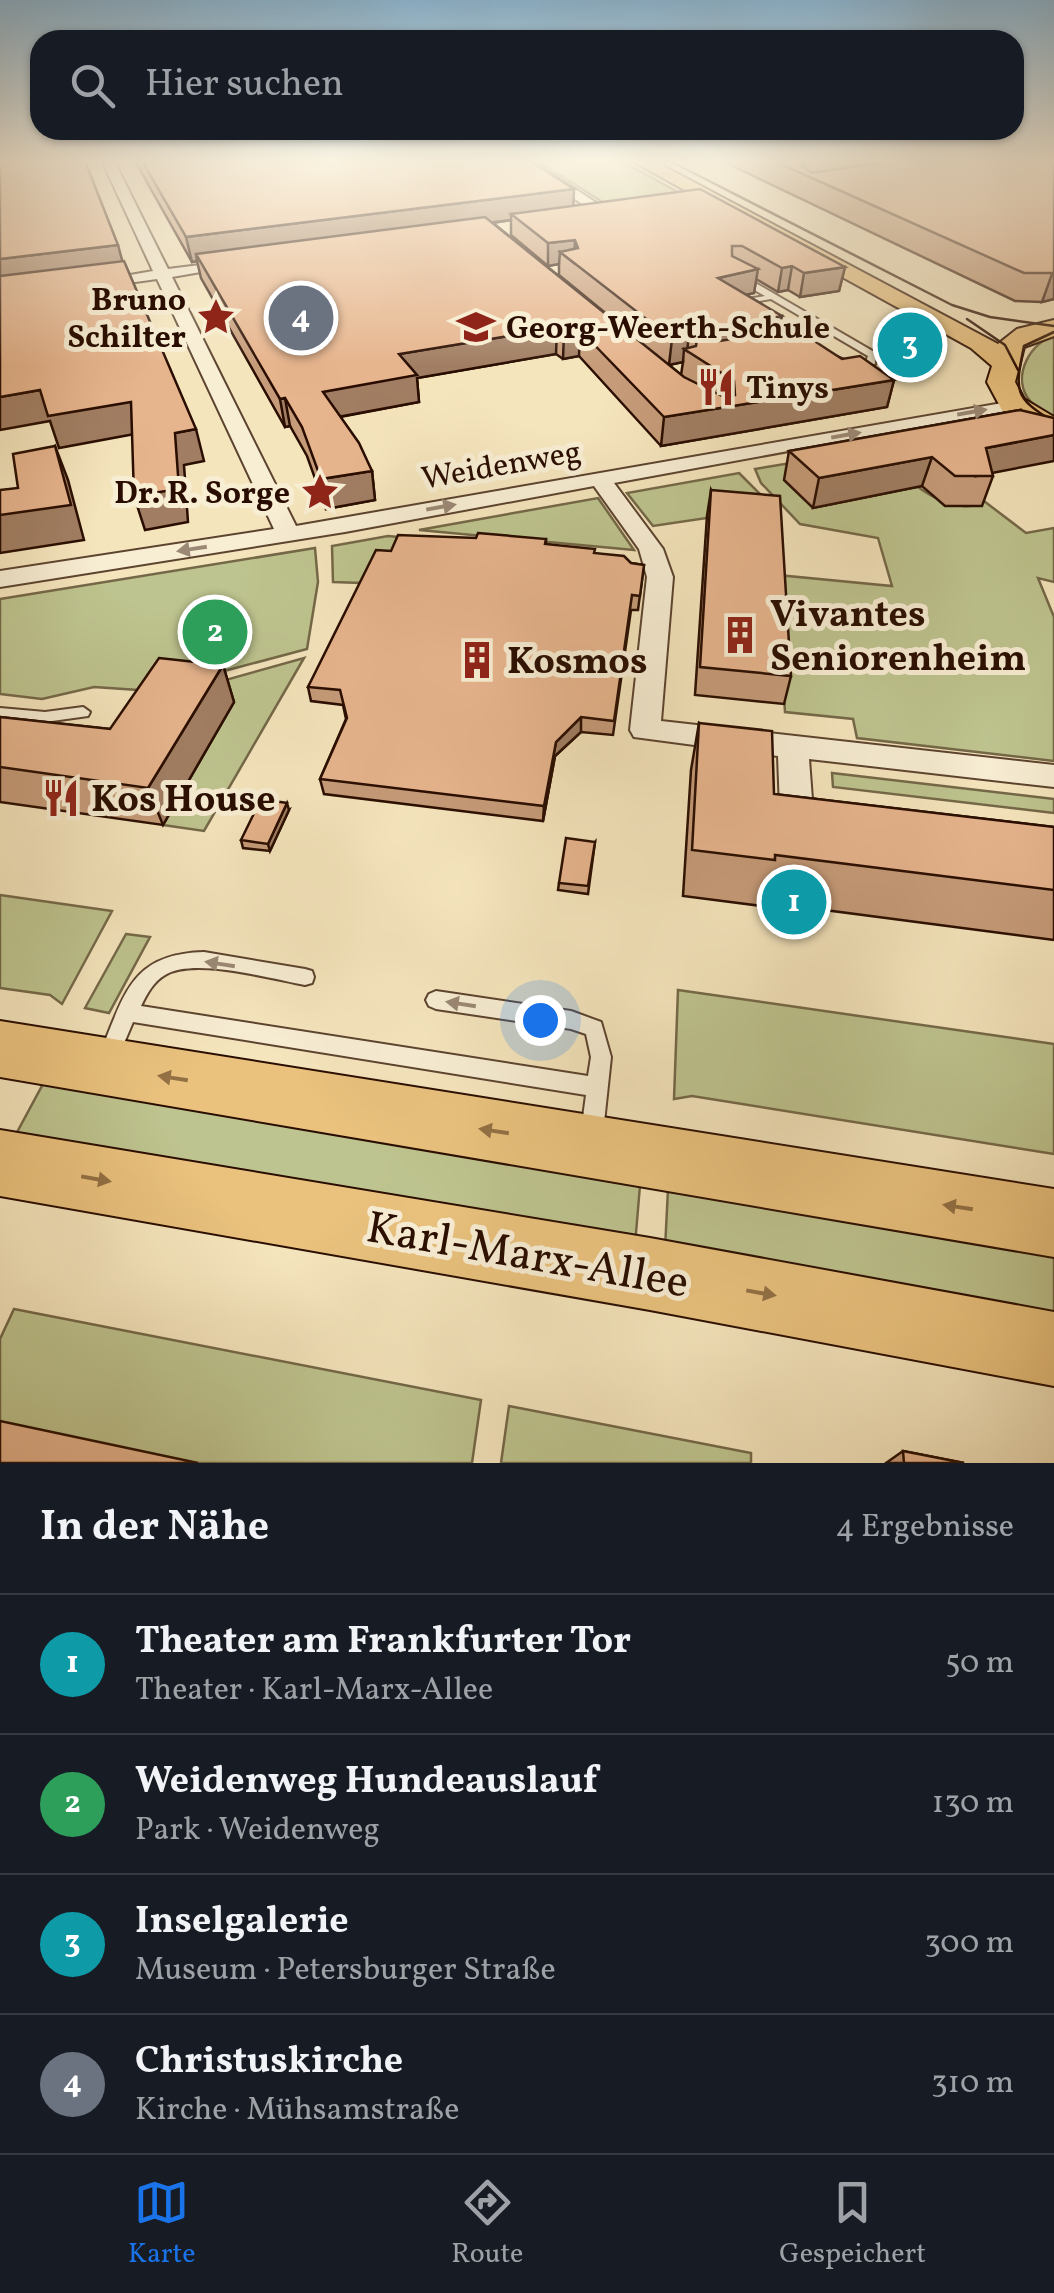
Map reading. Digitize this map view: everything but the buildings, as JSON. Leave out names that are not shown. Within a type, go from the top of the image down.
[{"type":"main road","points":[[768,229],[1007,356]]},
{"type":"main road","points":[[1054,328],[1026,334],[1007,356],[1002,389],[1012,404],[1054,430]]},
{"type":"main road","points":[[0,1049],[117,1039],[594,1117],[1054,1223]]},
{"type":"main road","name":"Karl-Marx-Allee","points":[[0,1163],[667,1276],[1054,1348]]},
{"type":"street","points":[[142,229],[288,534]]},
{"type":"street","points":[[76,285],[266,261]]},
{"type":"street","name":"Weidenweg","points":[[0,579],[288,534],[1012,404]]},
{"type":"street","points":[[738,432],[758,450]]},
{"type":"street","points":[[600,479],[652,549],[660,577],[645,730],[1054,776]]},
{"type":"street","points":[[792,748],[796,809],[862,816]]},
{"type":"lane","points":[[734,274],[873,355],[870,364],[846,368]]},
{"type":"lane","points":[[753,314],[736,303],[770,297]]},
{"type":"lane","points":[[0,713],[45,717],[83,712]]},
{"type":"lane","points":[[117,1039],[151,974],[168,961],[190,959],[305,977]]},
{"type":"lane","points":[[436,1000],[571,1020],[594,1028],[601,1057],[594,1117]]},
{"type":"green space","points":[[1054,336],[1054,418],[1029,401],[1022,379],[1032,352]]},
{"type":"green space","points":[[869,450],[937,499],[967,506],[981,503],[980,498],[1026,533],[1054,528],[1054,582],[1038,578],[1054,617],[1054,761],[857,738],[853,719],[785,712],[777,575],[892,586],[878,538],[800,524],[761,483],[755,469]]},
{"type":"green space","points":[[739,473],[774,508],[653,526],[627,493]]},
{"type":"green space","points":[[598,498],[634,550],[419,530]]},
{"type":"green space","points":[[388,536],[594,555],[362,583],[333,582],[332,546]]},
{"type":"green space","points":[[315,548],[318,582],[307,649],[138,694],[138,690],[94,687],[42,699],[0,694],[0,599]]},
{"type":"green space","points":[[304,658],[204,831],[163,825],[233,703],[172,695]]},
{"type":"green space","points":[[832,773],[1054,799],[1054,813],[833,787]]},
{"type":"green space","points":[[0,895],[112,911],[62,1004],[50,995],[0,988]]},
{"type":"green space","points":[[126,934],[150,937],[109,1013],[85,1008]]},
{"type":"green space","points":[[678,990],[1054,1044],[1054,1154],[692,1096],[674,1099]]},
{"type":"green space","points":[[43,1084],[640,1185],[635,1245],[15,1136]]},
{"type":"green space","points":[[668,1189],[1054,1254],[1054,1318],[665,1249]]},
{"type":"green space","points":[[14,1309],[481,1400],[472,1463],[139,1463],[0,1433],[0,1339]]},
{"type":"green space","points":[[509,1406],[751,1453],[751,1463],[501,1463]]},
{"type":"tram line","points":[[804,229],[952,305],[990,317],[1054,326]]},
{"type":"tram line","points":[[967,319],[1005,345],[1018,370]]},
{"type":"tram line","points":[[1054,332],[1024,346],[1019,373],[1024,399],[1054,422]]},
{"type":"place","name":"Bruno Schilter","points":[[216,317]]},
{"type":"place","name":"Christuskirche","points":[[301,318]]},
{"type":"place","name":"Georg-Weerth-Schule","points":[[476,327]]},
{"type":"place","name":"Inselgalerie","points":[[910,345]]},
{"type":"place","name":"Tinys","points":[[716,387]]},
{"type":"place","name":"Dr. R. Sorge","points":[[320,492]]},
{"type":"place","name":"Weidenweg Hundeauslauf","points":[[215,632]]},
{"type":"place","name":"Vivantes Seniorenheim","points":[[740,635]]},
{"type":"place","name":"Kosmos","points":[[477,660]]},
{"type":"place","name":"Kos House","points":[[61,798]]},
{"type":"place","name":"Theater am Frankfurter Tor","points":[[794,902]]}]
